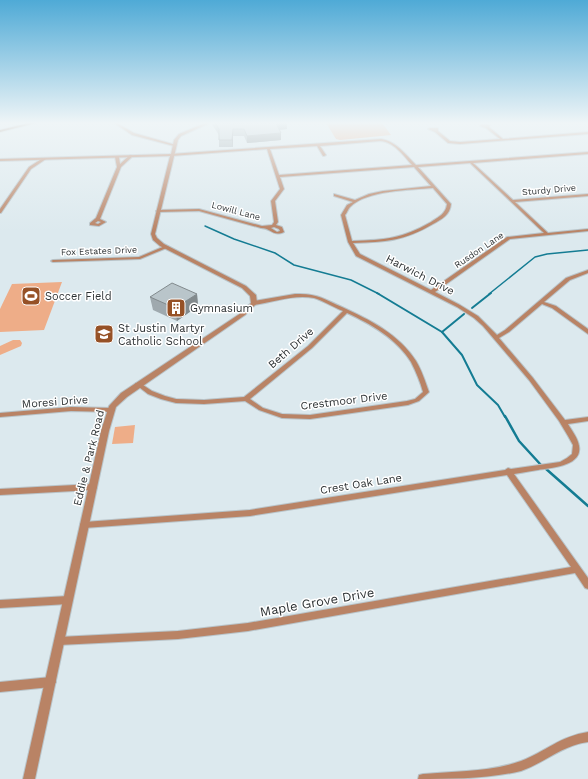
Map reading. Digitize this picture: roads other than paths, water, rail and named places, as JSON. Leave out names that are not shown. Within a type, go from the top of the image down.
[{"type":"street","points":[[0,160],[19,159]]},
{"type":"street","points":[[29,159],[28,166],[30,168]]},
{"type":"street","points":[[0,212],[30,168],[43,159]]},
{"type":"street","points":[[117,159],[119,167]]},
{"type":"street","points":[[98,219],[119,167],[127,159]]},
{"type":"street","points":[[170,159],[153,234],[155,239],[244,287],[253,295],[254,303],[293,297],[311,296],[346,310]]},
{"type":"street","name":"Lowill Lane","points":[[158,211],[204,211],[266,227],[274,226],[276,222],[273,201],[282,189],[272,159]]},
{"type":"street","points":[[350,242],[390,241],[405,238],[441,218],[447,211],[449,204],[408,159]]},
{"type":"street","points":[[278,176],[506,159]]},
{"type":"street","points":[[472,162],[547,234]]},
{"type":"street","points":[[335,196],[355,201],[379,193],[434,187]]},
{"type":"street","name":"Sturdy Drive","points":[[512,201],[588,195]]},
{"type":"street","name":"Harwich Drive","points":[[355,201],[343,215],[350,242],[358,255],[474,315],[497,337],[562,422]]},
{"type":"street","points":[[266,227],[276,233],[282,232],[281,228],[274,226]]},
{"type":"street","name":"Rusdon Lane","points":[[431,292],[509,238],[588,230]]},
{"type":"street","name":"Fox Estates Drive","points":[[52,261],[140,258],[168,247]]},
{"type":"street","points":[[497,337],[508,331],[568,279],[588,271]]},
{"type":"street","points":[[541,302],[554,307],[588,332]]},
{"type":"street","name":"Eddie & Park Road","points":[[29,779],[84,525],[112,410],[120,398],[138,384],[243,314],[254,303]]},
{"type":"street","name":"Beth Drive","points":[[246,399],[310,346],[346,310]]},
{"type":"street","name":"Crestmoor Drive","points":[[246,399],[272,414],[282,416],[310,417],[408,403],[418,400],[426,392],[422,377],[408,352],[397,340],[346,310]]},
{"type":"street","points":[[138,384],[148,392],[168,400],[192,402],[246,399]]},
{"type":"street","name":"Moresi Drive","points":[[0,416],[71,409],[112,410]]},
{"type":"street","points":[[562,422],[588,419]]},
{"type":"street","name":"Crest Oak Lane","points":[[84,525],[250,513],[508,471],[560,464],[572,460],[575,454],[576,445],[562,422]]},
{"type":"street","points":[[508,471],[588,585]]},
{"type":"street","points":[[0,492],[93,487]]},
{"type":"street","name":"Maple Grove Drive","points":[[59,641],[178,635],[248,627],[577,569]]},
{"type":"street","points":[[0,604],[68,600]]},
{"type":"street","points":[[0,687],[51,682]]},
{"type":"street","points":[[423,779],[488,774],[505,770],[522,765],[576,738],[588,737]]},
{"type":"waterway","points":[[205,226],[234,239],[275,253],[294,265],[351,280],[377,293]]},
{"type":"waterway","points":[[489,294],[535,257],[547,254],[588,250]]},
{"type":"waterway","points":[[377,293],[442,332]]},
{"type":"waterway","points":[[472,308],[491,293]]},
{"type":"waterway","points":[[442,332],[464,314]]},
{"type":"waterway","points":[[442,332],[462,355],[477,385],[498,405],[505,417]]},
{"type":"waterway","points":[[505,416],[519,441],[541,465]]},
{"type":"waterway","points":[[545,468],[588,506]]},
{"type":"place","name":"Soccer Field","points":[[31,296]]},
{"type":"place","name":"Gymnasium","points":[[176,308]]},
{"type":"place","name":"St Justin Martyr Catholic School","points":[[104,334]]}]
